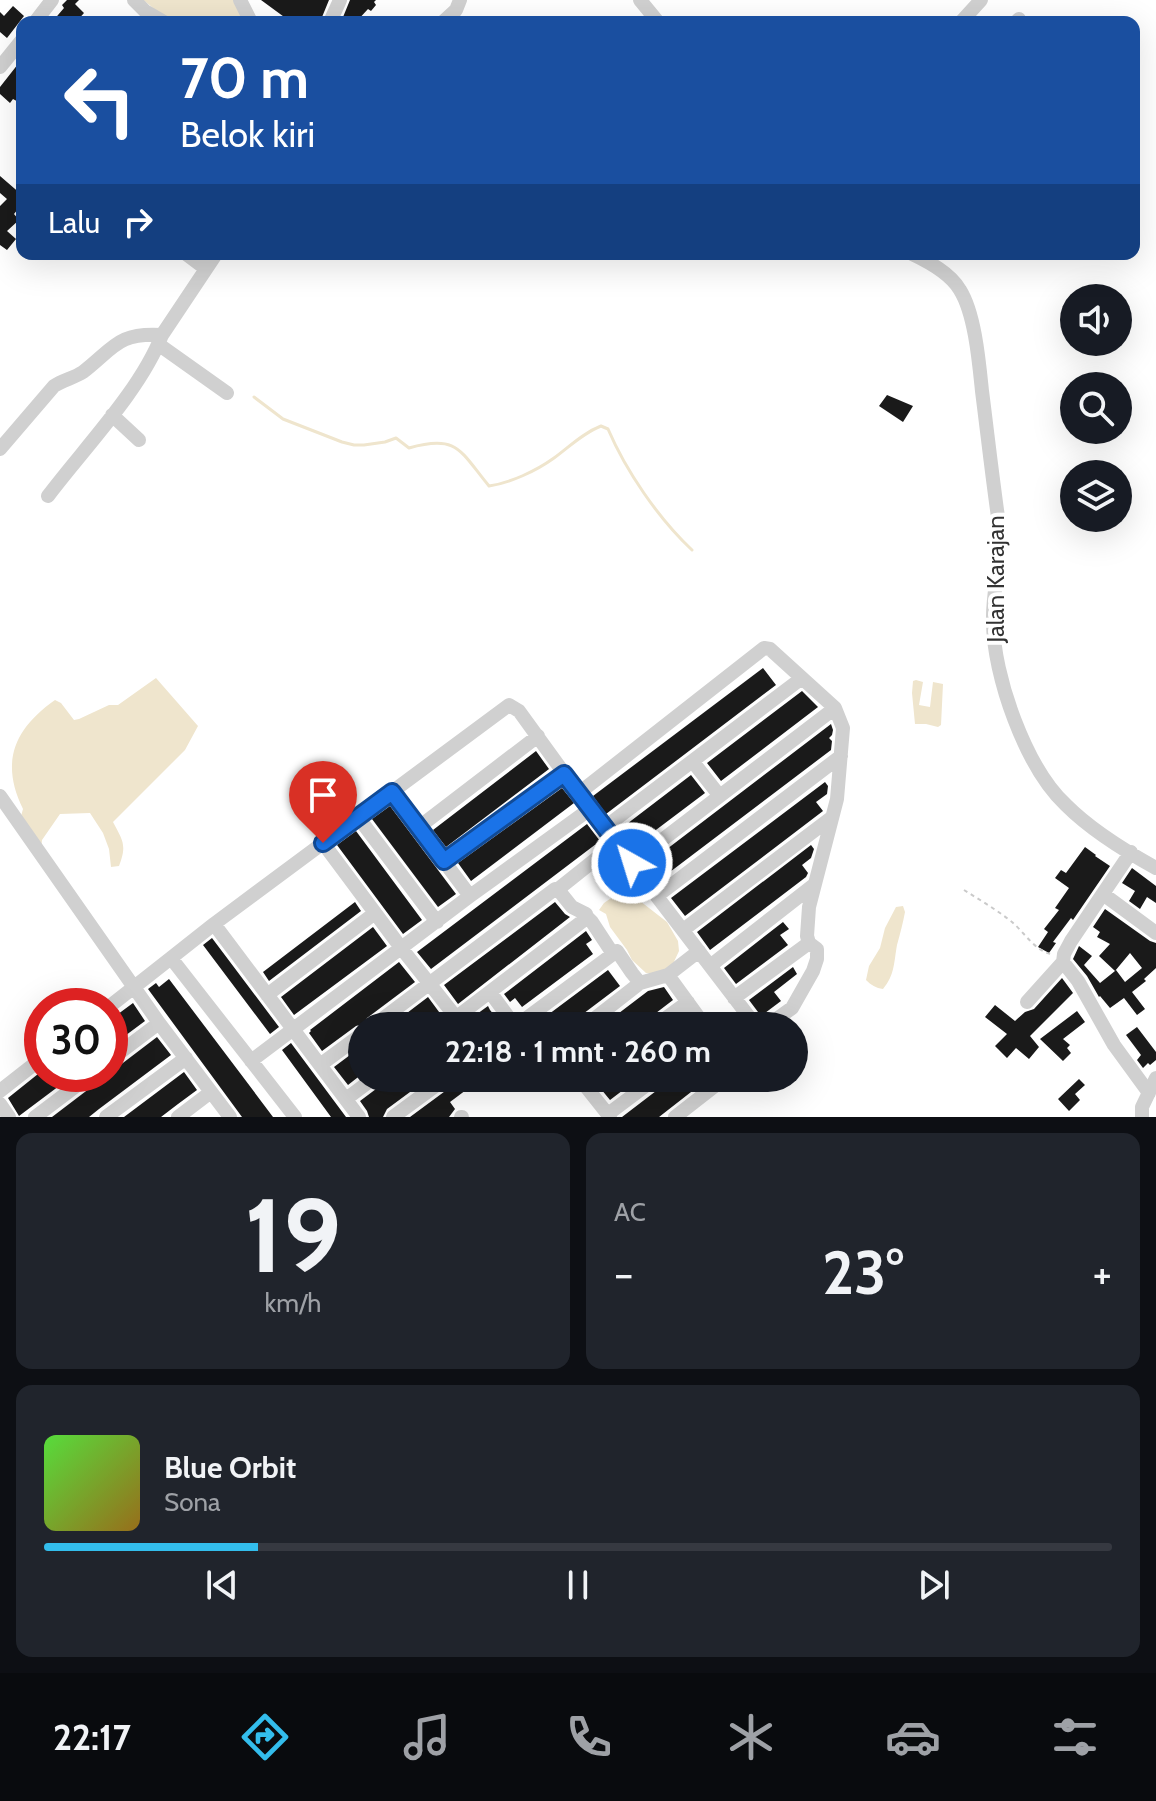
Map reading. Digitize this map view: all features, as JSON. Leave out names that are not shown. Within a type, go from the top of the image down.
[{"type":"street","points":[[40,16],[52,0]]},
{"type":"street","points":[[134,0],[154,16]]},
{"type":"street","points":[[640,0],[653,16]]},
{"type":"street","points":[[966,16],[981,0]]},
{"type":"street","points":[[0,67],[16,47]]},
{"type":"street","points":[[194,260],[206,269]]},
{"type":"street","points":[[48,496],[112,415],[212,260]]},
{"type":"street","name":"Jalan Karajan","points":[[925,260],[955,282],[964,296],[979,363],[1001,548],[994,590],[993,626],[1008,702],[1030,753],[1047,783],[1065,805],[1156,868]]},
{"type":"street","points":[[0,449],[54,386],[79,375],[122,340],[140,335],[160,339],[227,393]]},
{"type":"street","points":[[112,415],[139,440]]},
{"type":"street","points":[[579,793],[764,648],[770,649],[835,708],[843,728],[837,799],[809,907],[807,936],[818,953],[813,971],[792,1008],[786,1012]]},
{"type":"street","points":[[604,828],[802,678]]},
{"type":"street","points":[[128,992],[214,924],[509,705],[519,711],[745,1012]]},
{"type":"street","points":[[632,863],[835,708]]},
{"type":"street","points":[[419,827],[538,736]]},
{"type":"street","points":[[657,896],[841,756]]},
{"type":"street","points":[[693,762],[719,795]]},
{"type":"street","points":[[444,861],[564,774]]},
{"type":"street","points":[[392,792],[470,896]]},
{"type":"street","points":[[0,796],[159,1023],[230,1117]]},
{"type":"street","points":[[251,1061],[590,809]]},
{"type":"street","points":[[358,817],[437,922]]},
{"type":"street","points":[[683,930],[831,818]]},
{"type":"street","points":[[323,843],[448,1012]]},
{"type":"street","points":[[392,1012],[616,843]]},
{"type":"street","points":[[1027,1002],[1063,958],[1131,852]]},
{"type":"street","points":[[710,966],[815,884]]},
{"type":"street","points":[[557,890],[572,907],[586,913],[613,954]]},
{"type":"street","points":[[1103,894],[1156,933]]},
{"type":"street","points":[[267,995],[375,913]]},
{"type":"street","points":[[467,1012],[587,917]]},
{"type":"street","points":[[214,924],[359,1117]]},
{"type":"street","points":[[734,998],[809,943]]},
{"type":"street","points":[[534,1012],[617,951],[640,983]]},
{"type":"street","points":[[603,1012],[640,983],[668,975],[699,951]]},
{"type":"street","points":[[171,958],[295,1117]]},
{"type":"street","points":[[1063,958],[1114,1045],[1149,1093]]},
{"type":"street","points":[[668,975],[695,1012]]},
{"type":"street","points":[[490,992],[505,1012]]},
{"type":"street","points":[[674,1012],[688,1002]]},
{"type":"street","points":[[128,1046],[159,1023]]},
{"type":"street","points":[[320,1065],[348,1044]]},
{"type":"street","points":[[106,1117],[186,1058]]},
{"type":"street","points":[[0,1091],[24,1072]]},
{"type":"street","points":[[1142,1117],[1142,1107],[1156,1078]]},
{"type":"street","points":[[35,1117],[68,1092]]},
{"type":"street","points":[[178,1117],[211,1092]]},
{"type":"street","points":[[346,1099],[355,1092]]},
{"type":"street","points":[[393,1117],[427,1092]]},
{"type":"street","points":[[591,1092],[609,1116],[639,1092]]},
{"type":"street","points":[[675,1117],[707,1092]]},
{"type":"street","points":[[0,1104],[9,1117]]},
{"type":"path","points":[[964,890],[1014,924],[1044,953],[1063,958]]},
{"type":"shaded area","points":[[143,0],[237,0],[244,16],[163,16]]},
{"type":"shaded area","points":[[156,678],[198,726],[185,750],[113,822],[123,843],[119,866],[111,867],[103,833],[90,813],[60,814],[42,840],[41,850],[21,816],[23,809],[13,776],[15,748],[29,723],[55,700],[74,720],[79,719],[109,705],[118,705]]},
{"type":"shaded area","points":[[913,681],[923,682],[919,705],[930,707],[933,682],[943,684],[941,725],[938,727],[915,724],[912,693]]},
{"type":"shaded area","points":[[617,894],[630,901],[640,901],[667,922],[678,941],[679,951],[672,966],[660,974],[646,973],[632,960],[610,927],[606,914],[599,910]]},
{"type":"shaded area","points":[[903,906],[905,912],[892,973],[883,989],[878,988],[866,980],[869,966],[880,948],[885,928],[896,907]]},
{"type":"building","points":[[67,0],[79,0],[75,4],[84,13],[81,16],[57,16],[64,8],[62,5]]},
{"type":"building","points":[[261,0],[329,0],[322,16],[283,16]]},
{"type":"building","points":[[350,0],[376,0],[371,11],[368,9],[362,16],[343,16]]},
{"type":"building","points":[[13,6],[24,16],[16,16],[16,26],[7,38],[0,32],[0,12],[4,16]]},
{"type":"building","points":[[16,67],[16,101],[13,99],[10,103],[0,94],[0,87]]},
{"type":"building","points":[[0,176],[16,190],[16,223],[7,231],[16,239],[7,250],[0,245],[0,206],[7,199],[0,193]]},
{"type":"building","points":[[887,395],[913,406],[903,422],[879,406]]},
{"type":"building","points":[[763,668],[776,685],[606,814],[593,796]]},
{"type":"building","points":[[802,691],[818,707],[721,781],[707,763]]},
{"type":"building","points":[[831,724],[831,750],[658,881],[646,865]]},
{"type":"building","points":[[536,751],[549,769],[446,847],[433,830]]},
{"type":"building","points":[[691,775],[705,793],[632,848],[619,830]]},
{"type":"building","points":[[825,782],[827,794],[816,802],[823,811],[685,916],[671,898]]},
{"type":"building","points":[[562,788],[574,803],[471,881],[458,863]]},
{"type":"building","points":[[390,806],[456,894],[438,907],[372,819]]},
{"type":"building","points":[[587,824],[600,841],[431,969],[417,952]]},
{"type":"building","points":[[356,831],[422,920],[403,934],[337,845]]},
{"type":"building","points":[[811,845],[814,849],[811,858],[802,865],[808,873],[806,877],[710,950],[697,932]]},
{"type":"building","points":[[1085,847],[1110,866],[1073,920],[1071,918],[1053,942],[1056,943],[1049,953],[1038,947],[1048,932],[1044,929],[1059,910],[1055,908],[1069,888],[1055,878],[1061,870],[1066,873]]},
{"type":"building","points":[[1132,868],[1156,886],[1156,903],[1147,897],[1140,909],[1129,901],[1135,891],[1122,883]]},
{"type":"building","points":[[355,902],[361,911],[269,981],[263,972]]},
{"type":"building","points":[[555,902],[570,917],[458,1004],[444,985]]},
{"type":"building","points":[[1105,909],[1156,943],[1156,968],[1132,992],[1145,1009],[1137,1015],[1124,998],[1110,1008],[1073,959],[1079,946],[1092,956],[1084,965],[1100,983],[1115,971],[1099,956],[1110,944],[1097,937],[1100,932],[1093,927]],"holes":[[[1130,953],[1142,968],[1125,982],[1115,971]]]},
{"type":"building","points":[[783,922],[789,929],[780,935],[788,945],[736,984],[724,968]]},
{"type":"building","points":[[373,927],[387,946],[294,1015],[281,997]]},
{"type":"building","points":[[586,931],[592,940],[586,944],[593,954],[522,1007],[515,998],[510,1002],[504,994]]},
{"type":"building","points":[[212,938],[279,1027],[270,1034],[203,945]]},
{"type":"building","points":[[399,962],[415,982],[375,1012],[348,1012],[348,1032],[322,1051],[310,1030]]},
{"type":"building","points":[[793,967],[797,974],[774,992],[781,1001],[766,1012],[758,1012],[749,1000]]},
{"type":"building","points":[[608,970],[620,986],[586,1012],[552,1012]]},
{"type":"building","points":[[1062,978],[1073,993],[1030,1036],[1039,1047],[1029,1059],[1016,1048],[1007,1058],[995,1046],[1007,1034],[985,1017],[995,1005],[1015,1021],[1034,1009]]},
{"type":"building","points":[[169,979],[273,1117],[242,1117],[148,989],[156,983],[159,987]]},
{"type":"building","points":[[664,987],[673,1000],[657,1012],[620,1012],[648,991]]},
{"type":"building","points":[[428,997],[439,1012],[408,1012]]},
{"type":"building","points":[[133,1003],[145,1021],[128,1034],[128,1007]]},
{"type":"building","points":[[1077,1011],[1085,1022],[1063,1039],[1070,1045],[1067,1048],[1071,1053],[1063,1061],[1040,1039]]},
{"type":"building","points":[[1137,1027],[1156,1052],[1156,1060],[1143,1068],[1137,1060],[1141,1055],[1126,1035]]},
{"type":"building","points":[[157,1037],[171,1055],[128,1088],[128,1059]]},
{"type":"building","points":[[291,1043],[346,1117],[331,1117],[282,1050]]},
{"type":"building","points":[[348,1056],[348,1085],[334,1067]]},
{"type":"building","points":[[184,1072],[197,1090],[161,1117],[124,1117]]},
{"type":"building","points":[[1079,1079],[1085,1085],[1075,1094],[1080,1100],[1069,1111],[1058,1099]]},
{"type":"building","points":[[24,1085],[24,1092],[51,1092],[19,1116],[8,1098]]},
{"type":"building","points":[[85,1092],[122,1092],[89,1117],[52,1117]]},
{"type":"building","points":[[372,1092],[410,1092],[387,1109],[383,1117],[369,1117],[360,1101]]},
{"type":"building","points":[[444,1092],[463,1092],[450,1102],[455,1109],[449,1117],[410,1117]]},
{"type":"building","points":[[603,1092],[621,1092],[610,1100]]},
{"type":"building","points":[[655,1092],[691,1092],[659,1117],[622,1117]]},
{"type":"waterway","points":[[254,397],[283,419],[354,445],[396,438],[409,448],[425,444],[448,445],[464,455],[489,486],[539,467],[601,426],[608,429],[624,461],[655,509],[692,550]]},
{"type":"route","points":[[323,843],[392,792],[444,861],[564,774],[632,863]]}]
